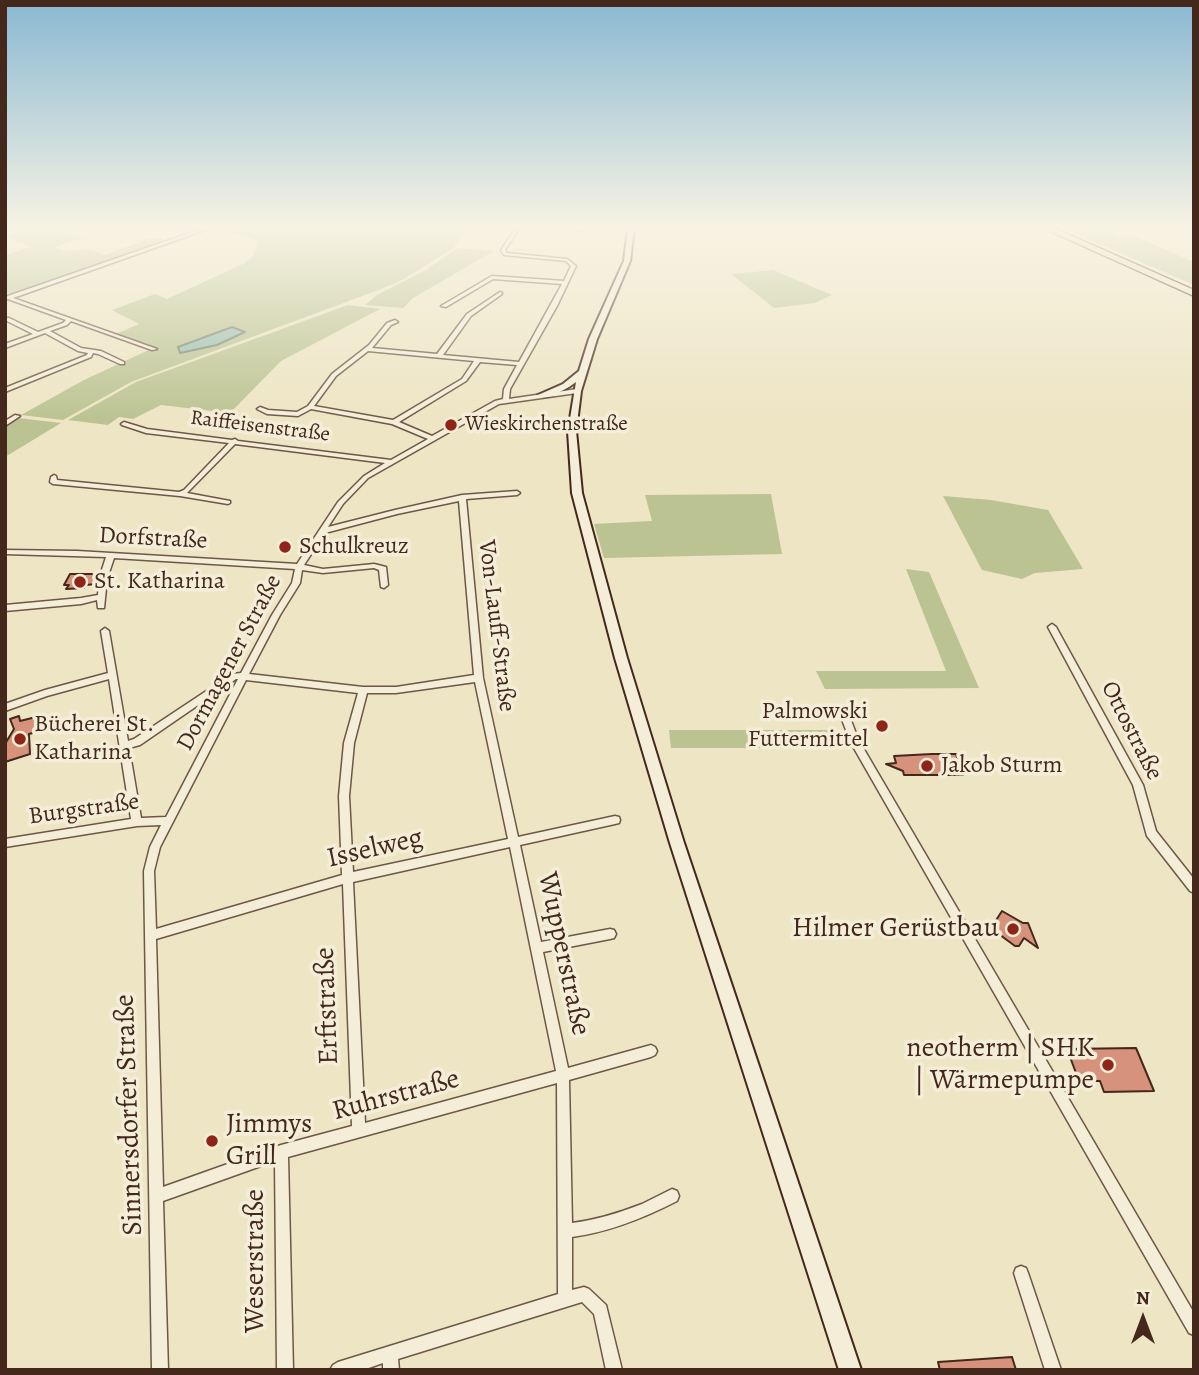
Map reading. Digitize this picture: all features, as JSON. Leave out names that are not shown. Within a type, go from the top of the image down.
[{"type":"main road","points":[[613,292],[597,327],[577,391],[572,431],[575,478],[594,560],[710,948],[850,1370]]},
{"type":"main road","points":[[542,394],[566,386],[581,373]]},
{"type":"street","points":[[7,298],[24,292]]},
{"type":"street","points":[[444,306],[467,292]]},
{"type":"street","points":[[506,399],[505,393],[561,292]]},
{"type":"street","points":[[439,356],[469,315],[500,293]]},
{"type":"street","points":[[7,298],[154,349]]},
{"type":"street","points":[[7,319],[37,334]]},
{"type":"street","points":[[5,346],[69,320]]},
{"type":"street","points":[[260,409],[298,415],[310,407],[334,375],[366,349],[389,324],[395,322]]},
{"type":"street","points":[[45,331],[80,350],[99,352],[122,363]]},
{"type":"street","points":[[366,349],[520,364]]},
{"type":"street","points":[[5,390],[89,356],[92,352]]},
{"type":"street","points":[[394,422],[464,380],[478,360]]},
{"type":"street","name":"Dormagener Straße","points":[[151,860],[168,821],[243,677],[296,583],[299,567],[348,493],[366,477],[506,399],[577,391]]},
{"type":"street","points":[[310,407],[394,422],[433,439]]},
{"type":"street","points":[[5,424],[17,416]]},
{"type":"street","name":"Raiffeisenstraße","points":[[124,424],[146,431],[392,462]]},
{"type":"street","points":[[180,494],[235,441]]},
{"type":"street","points":[[54,477],[53,482],[180,494],[228,502]]},
{"type":"street","points":[[323,531],[462,497],[517,493]]},
{"type":"street","name":"Von-Lauff-Straße","points":[[462,497],[479,678],[515,841]]},
{"type":"street","name":"Dorfstraße","points":[[5,552],[299,567]]},
{"type":"street","points":[[5,608],[101,601],[110,557]]},
{"type":"street","points":[[299,567],[323,571],[379,567],[383,569],[384,585]]},
{"type":"street","name":"Ottostraße","points":[[1052,627],[1138,785],[1151,834],[1194,888]]},
{"type":"street","points":[[105,631],[137,822]]},
{"type":"street","points":[[5,708],[45,693],[112,675]]},
{"type":"street","points":[[124,746],[137,742],[235,676],[363,690],[396,690],[479,678]]},
{"type":"street","name":"Erftstraße","points":[[359,1131],[344,796],[349,743],[363,690]]},
{"type":"street","points":[[846,717],[854,740],[1194,1328]]},
{"type":"street","name":"Isselweg","points":[[149,936],[348,878],[615,820]]},
{"type":"street","name":"Burgstraße","points":[[5,843],[137,822],[168,821]]},
{"type":"street","name":"Wupperstraße","points":[[515,841],[562,1076]]},
{"type":"street","name":"Sinnersdorfer Straße","points":[[151,860],[149,936],[160,1370]]},
{"type":"street","points":[[538,948],[610,934]]},
{"type":"street","name":"Ruhrstraße","points":[[157,1196],[281,1152],[651,1051]]},
{"type":"street","points":[[562,1076],[565,1299]]},
{"type":"street","name":"Weserstraße","points":[[281,1152],[285,1370]]},
{"type":"street","points":[[564,1231],[584,1229],[645,1211],[672,1196]]},
{"type":"street","points":[[1021,1273],[1053,1370]]},
{"type":"street","points":[[338,1370],[584,1294],[601,1310],[614,1370]]},
{"type":"street","points":[[390,1353],[391,1370]]},
{"type":"shaded area","points":[[182,292],[372,292],[131,382],[63,420],[21,415],[84,380],[155,347],[116,334],[139,324],[112,310],[155,294],[167,299]],"holes":[[[231,327],[244,333],[217,345],[180,352],[179,347]]]},
{"type":"shaded area","points":[[383,292],[423,292],[403,308],[365,305]]},
{"type":"shaded area","points":[[754,292],[825,292],[832,295],[815,303],[774,308]]},
{"type":"shaded area","points":[[348,305],[380,309],[281,361],[230,413],[161,405],[133,419],[119,417],[108,425],[68,420],[136,382]]},
{"type":"shaded area","points":[[232,327],[245,332],[217,345],[180,353],[178,347]]},
{"type":"shaded area","points":[[18,418],[61,423],[5,457],[5,427]]},
{"type":"shaded area","points":[[771,494],[782,554],[604,558],[594,524],[652,521],[645,495]]},
{"type":"shaded area","points":[[943,496],[991,500],[1048,510],[1083,569],[1035,573],[1022,579],[982,570]]},
{"type":"shaded area","points":[[906,569],[929,572],[979,688],[825,689],[816,671],[946,671]]},
{"type":"shaded area","points":[[669,730],[833,730],[835,748],[671,748]]},
{"type":"building","name":"St. Katharina","points":[[70,574],[92,574],[97,577],[96,584],[66,589],[69,585],[64,585]]},
{"type":"building","name":"Bücherei St. Katharina","points":[[19,716],[20,721],[36,717],[37,732],[29,734],[30,754],[5,762],[5,744],[14,729],[10,719]]},
{"type":"building","name":"Jakob Sturm","points":[[956,754],[963,775],[904,775],[903,771],[886,764],[896,763],[894,756]]},
{"type":"building","name":"Hilmer Gerüstbau","points":[[1002,911],[1028,923],[1038,948],[1024,938],[1019,946],[1015,946],[996,932],[993,925]]},
{"type":"building","name":"neotherm | SHK | Wärmepumpe","points":[[1136,1048],[1154,1091],[1104,1092],[1100,1081],[1079,1081],[1067,1049]]},
{"type":"building","points":[[1012,1357],[1016,1370],[940,1370],[938,1362]]},
{"type":"place","name":"Wieskirchenstraße","points":[[451,425]]},
{"type":"place","name":"Schulkreuz","points":[[285,547]]},
{"type":"place","name":"St. Katharina","points":[[80,582]]},
{"type":"place","name":"Palmowski Futtermittel","points":[[882,726]]},
{"type":"place","name":"Bücherei St. Katharina","points":[[20,739]]},
{"type":"place","name":"Jakob Sturm","points":[[927,766]]},
{"type":"place","name":"Hilmer Gerüstbau","points":[[1013,929]]},
{"type":"place","name":"neotherm | SHK | Wärmepumpe","points":[[1108,1065]]},
{"type":"place","name":"Jimmys Grill","points":[[212,1141]]}]
